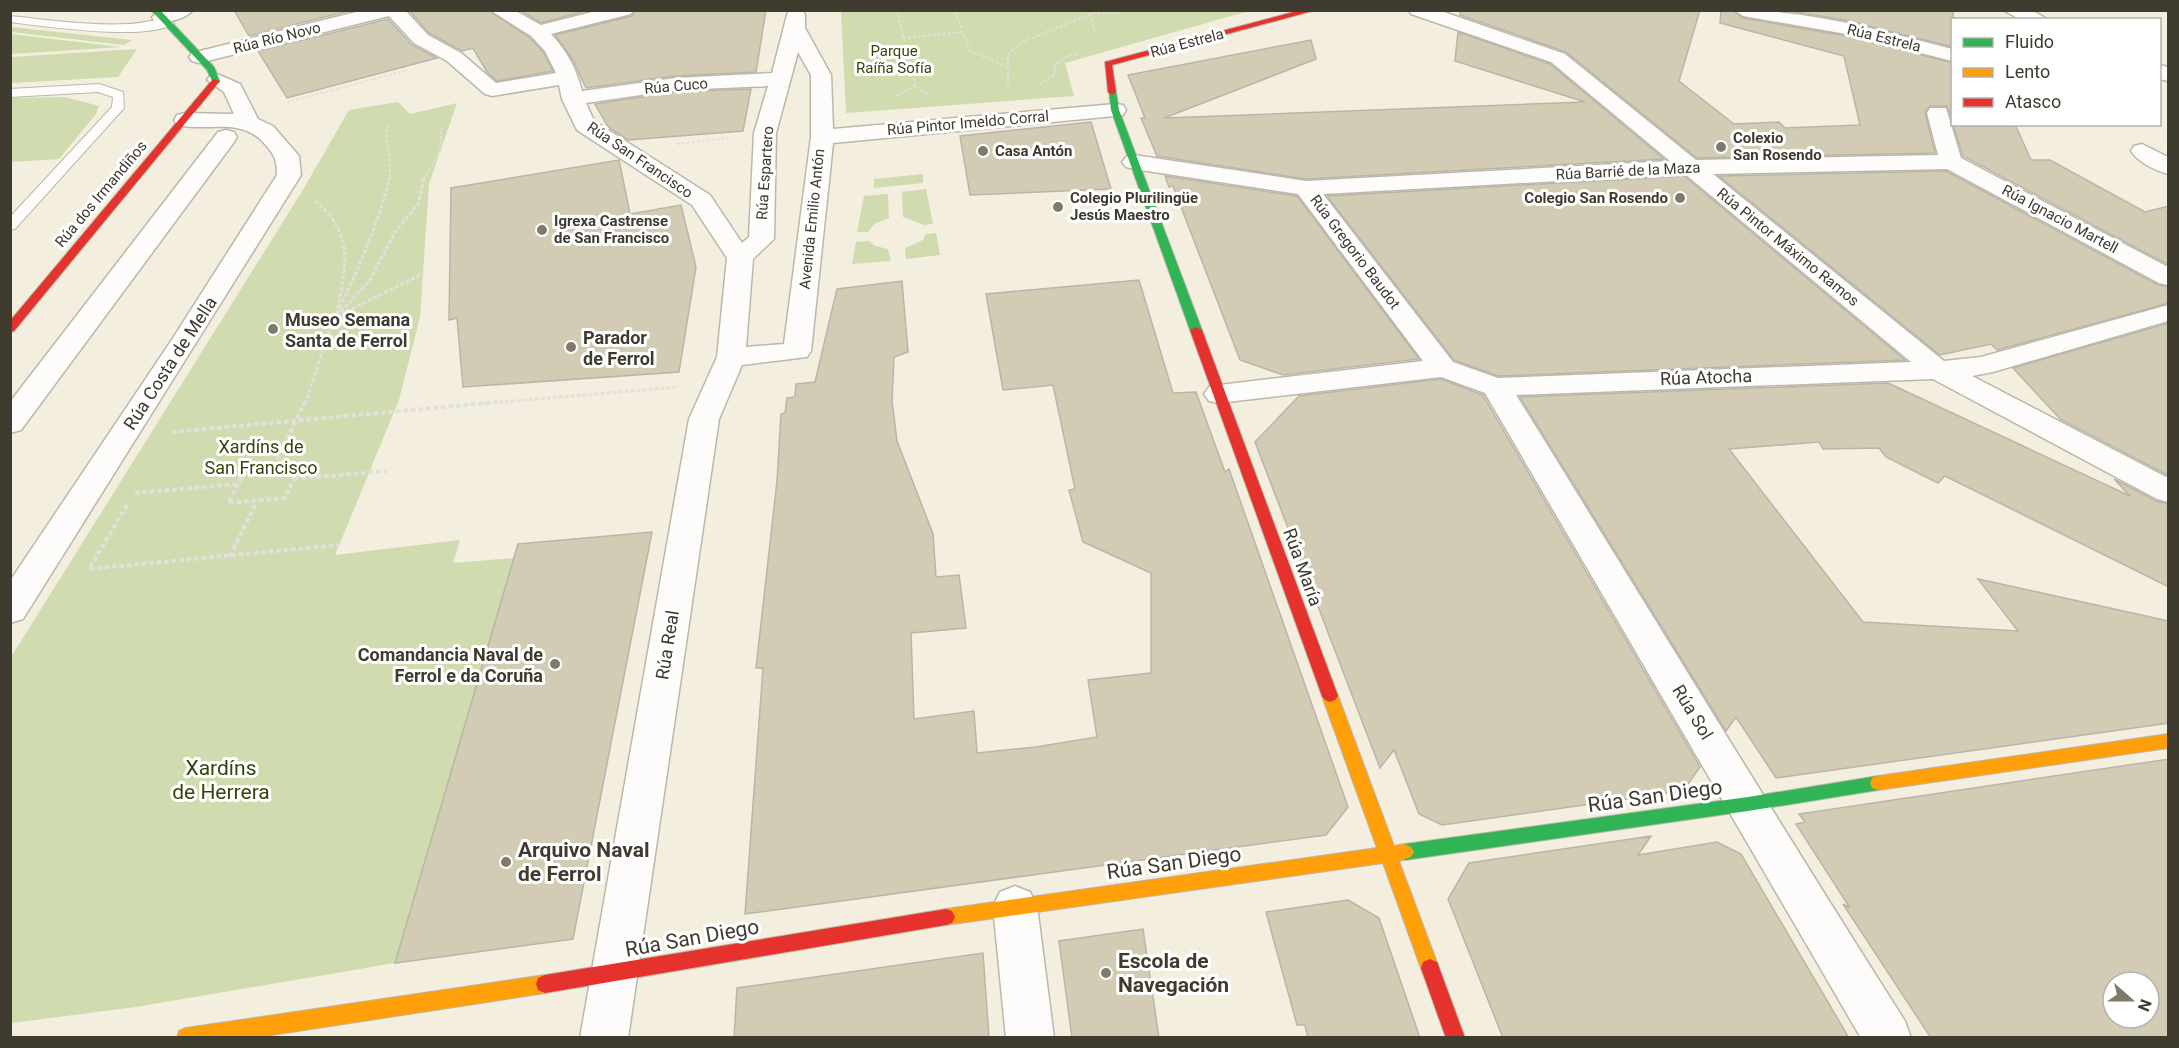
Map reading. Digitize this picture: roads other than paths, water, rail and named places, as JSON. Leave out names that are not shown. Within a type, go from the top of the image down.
[{"type":"street","points":[[10,423],[238,130],[233,88],[217,80],[184,39],[162,17],[184,10]]},
{"type":"street","points":[[250,25],[316,10]]},
{"type":"street","name":"Rúa Río Novo","points":[[199,57],[389,10]]},
{"type":"street","points":[[394,10],[421,39],[454,57],[492,90],[568,77]]},
{"type":"street","name":"Rúa San Francisco","points":[[499,10],[538,32],[554,49],[568,77],[573,99],[585,125],[701,200],[726,240],[740,257]]},
{"type":"street","points":[[538,32],[624,10]]},
{"type":"street","name":"Rúa Estrela","points":[[1115,110],[1108,64],[1312,10]]},
{"type":"street","name":"Rúa Pintor Máximo Ramos","points":[[1418,10],[1558,58],[1938,370]]},
{"type":"street","name":"Rúa Estrela","points":[[1743,10],[1848,28],[1951,54]]},
{"type":"street","points":[[2012,10],[2034,18]]},
{"type":"street","name":"Rúa Espartero","points":[[740,257],[761,239],[765,133],[795,19]]},
{"type":"street","name":"Avenida Emilio Antón","points":[[731,357],[797,351],[822,137],[821,75],[795,19]]},
{"type":"street","points":[[184,39],[206,34]]},
{"type":"street","name":"Rúa Cuco","points":[[573,99],[675,84],[779,79]]},
{"type":"street","name":"Rúa dos Irmandiños","points":[[10,329],[217,80]]},
{"type":"street","name":"Rúa Pintor Imeldo Corral","points":[[822,137],[1115,110]]},
{"type":"street","name":"Rúa María","points":[[1115,110],[1456,1038]]},
{"type":"street","points":[[1938,113],[1951,162]]},
{"type":"street","name":"Rúa Costa de Mella","points":[[10,610],[187,338],[289,175],[288,156],[265,131],[238,130],[213,118],[185,120]]},
{"type":"street","points":[[2142,152],[2169,167]]},
{"type":"street","name":"Rúa Gregorio Baudot","points":[[1134,162],[1306,188],[1443,368]]},
{"type":"street","name":"Rúa Barrié de la Maza","points":[[1306,188],[1691,167],[1951,162]]},
{"type":"street","name":"Rúa Ignacio Martell","points":[[1951,162],[2169,277]]},
{"type":"street","name":"Rúa Real","points":[[604,1038],[704,418],[731,357],[740,257]]},
{"type":"street","points":[[1938,370],[1983,366],[2169,313]]},
{"type":"street","name":"Rúa Atocha","points":[[1220,394],[1443,368],[1496,387],[1938,370],[2169,490]]},
{"type":"street","name":"Rúa Sol","points":[[1496,387],[1748,804],[1760,829],[1888,1038]]},
{"type":"street","name":"Rúa San Diego","points":[[186,1038],[613,974],[731,951],[1015,906],[1748,804],[1773,798],[2169,741]]},
{"type":"street","points":[[1015,906],[1030,1038]]},
{"type":"lane","points":[[10,19],[106,28],[144,28],[162,17]]},
{"type":"lane","points":[[10,93],[99,88],[119,95],[118,108],[10,226]]},
{"type":"place","name":"Colexio San Rosendo","points":[[1721,147]]},
{"type":"place","name":"Casa Antón","points":[[983,151]]},
{"type":"place","name":"Colegio San Rosendo","points":[[1680,198]]},
{"type":"place","name":"Colegio Plurilingüe Jesús Maestro","points":[[1058,207]]},
{"type":"place","name":"Igrexa Castrense de San Francisco","points":[[542,230]]},
{"type":"place","name":"Museo Semana Santa de Ferrol","points":[[273,329]]},
{"type":"place","name":"Parador de Ferrol","points":[[571,347]]},
{"type":"place","name":"Comandancia Naval de Ferrol e da Coruña","points":[[555,664]]},
{"type":"place","name":"Arquivo Naval de Ferrol","points":[[506,862]]},
{"type":"place","name":"Escola de Navegación","points":[[1106,973]]},
{"type":"park label","name":"Parque Raíña Sofía","points":[[894,60]]},
{"type":"park label","name":"Xardíns de San Francisco","points":[[261,456]]},
{"type":"park label","name":"Xardíns de Herrera","points":[[221,780]]}]
